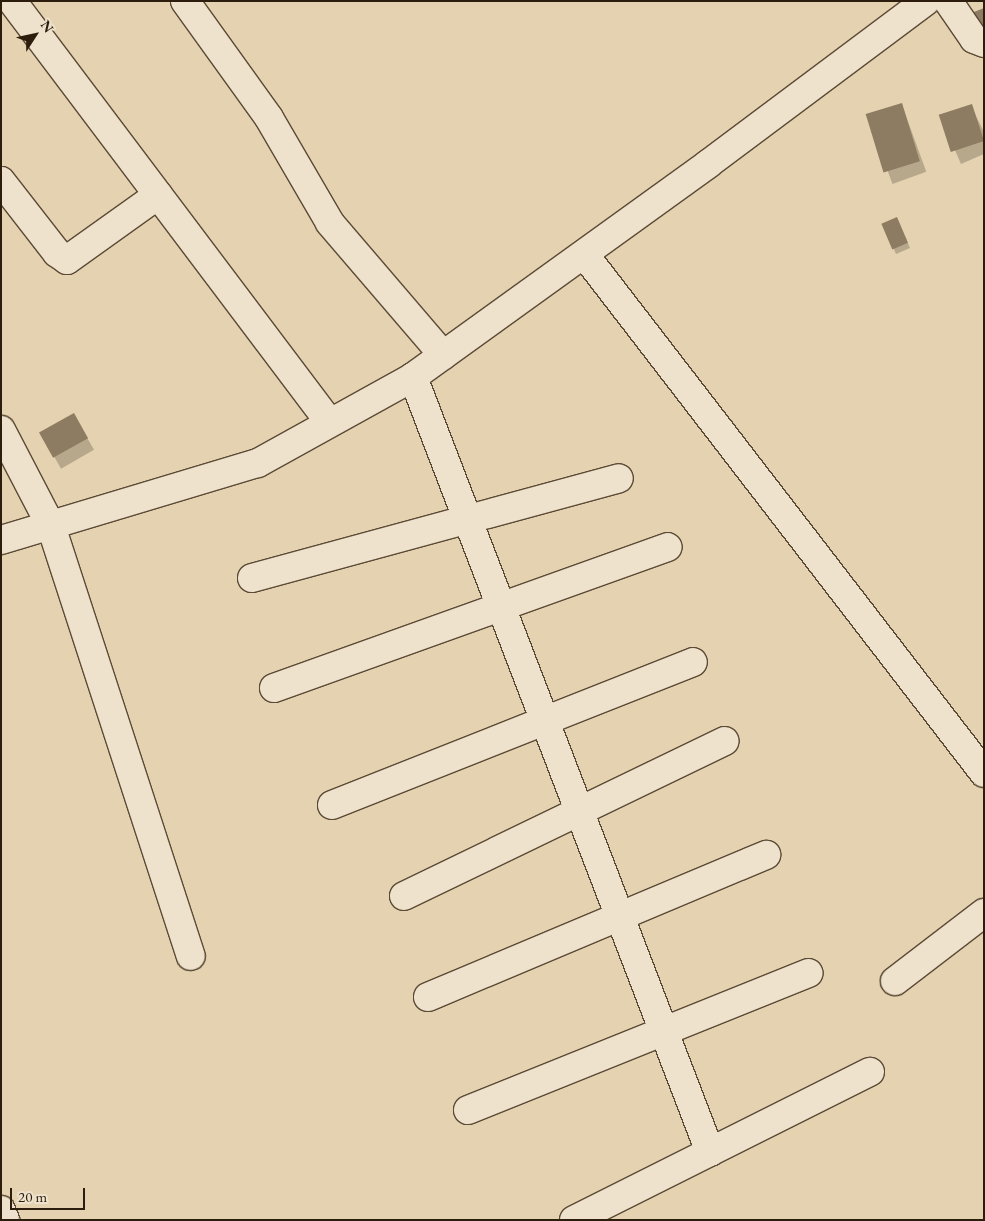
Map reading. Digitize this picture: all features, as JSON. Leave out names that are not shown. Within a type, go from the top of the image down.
[{"type":"street","points":[[12,1],[330,423]]},
{"type":"street","points":[[185,1],[270,118],[330,223],[443,355]]},
{"type":"street","points":[[1,540],[258,463],[413,377],[584,254],[926,1]]},
{"type":"street","points":[[948,1],[974,39],[984,43]]},
{"type":"street","points":[[1,182],[57,253],[68,260],[158,195]]},
{"type":"street","points":[[584,254],[984,773]]},
{"type":"street","points":[[413,377],[710,1152]]},
{"type":"street","points":[[1,430],[50,526],[191,956]]},
{"type":"street","points":[[252,578],[619,478]]},
{"type":"street","points":[[274,688],[667,547]]},
{"type":"street","points":[[332,805],[693,662]]},
{"type":"street","points":[[404,896],[725,741]]},
{"type":"street","points":[[428,997],[766,854]]},
{"type":"street","points":[[895,981],[984,913]]},
{"type":"street","points":[[468,1110],[809,973]]},
{"type":"street","points":[[574,1220],[870,1072]]},
{"type":"street","points":[[1,1210],[5,1220]]},
{"type":"building","points":[[984,8],[984,32],[969,14]]},
{"type":"building","points":[[902,103],[920,161],[883,172],[866,114]]},
{"type":"building","points":[[972,104],[984,141],[951,152],[939,115]]},
{"type":"building","points":[[897,217],[908,243],[892,249],[881,224]]},
{"type":"building","points":[[74,413],[88,438],[53,458],[39,432]]}]
